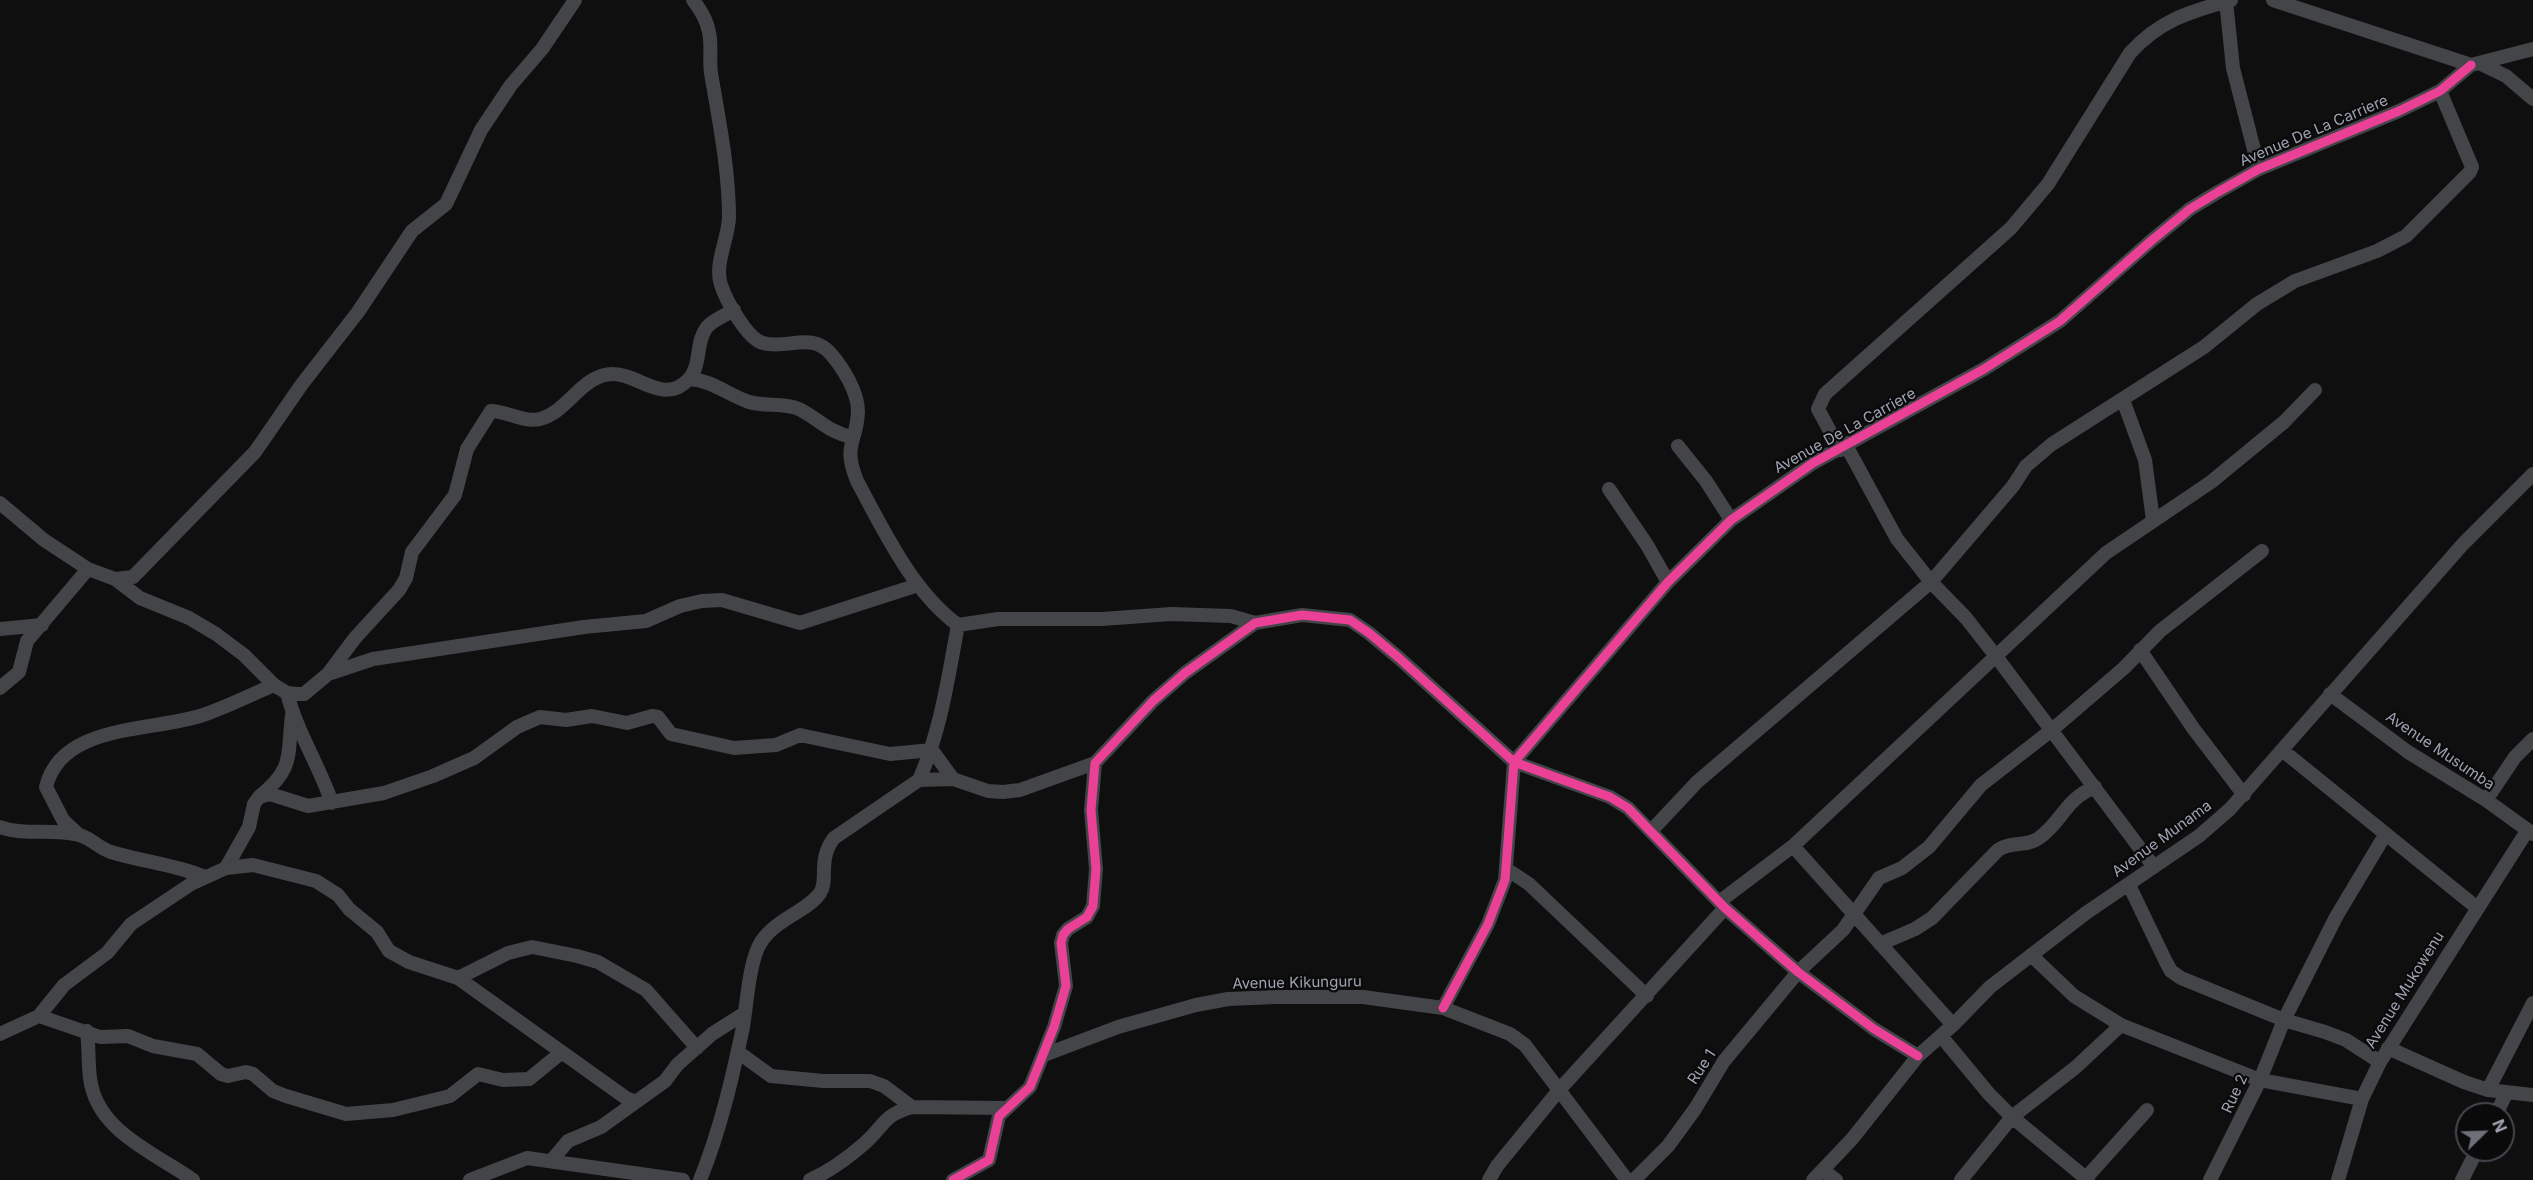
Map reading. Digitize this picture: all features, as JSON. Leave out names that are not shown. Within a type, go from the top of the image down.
[{"type":"street","points":[[115,579],[133,577],[255,452],[302,384],[358,312],[412,231],[446,204],[481,130],[575,0]]},
{"type":"street","points":[[2273,0],[2506,76],[2533,99]]},
{"type":"street","points":[[2154,867],[2053,729],[1966,618],[1930,582],[1897,539],[1818,410],[1825,394],[2011,228],[2048,184],[2116,73],[2146,35],[2164,23],[2228,1],[2233,68],[2259,169]]},
{"type":"street","points":[[698,3],[710,33],[711,70],[728,180],[729,217],[721,260],[721,285],[750,335],[761,343],[810,342],[820,344],[830,352],[856,398],[858,412],[852,437],[850,463],[857,481],[918,585],[944,614],[958,625],[998,619],[1102,619],[1171,614],[1231,616],[1255,623]]},
{"type":"street","points":[[2476,65],[2533,50]]},
{"type":"street","name":"Avenue De La Carriere","points":[[1514,762],[1668,582],[1731,520],[1788,479],[1984,369],[2060,321],[2190,209],[2259,169],[2440,91],[2476,65]]},
{"type":"street","points":[[1652,830],[1697,782],[1930,582],[1992,511],[2026,466],[2080,424],[2123,400],[2204,347],[2257,304],[2295,281],[2377,251],[2416,228],[2470,172],[2472,166],[2440,91]]},
{"type":"street","points":[[0,503],[44,540],[88,569],[115,579],[140,598],[189,618],[244,655],[274,685],[287,693],[304,694],[328,674],[350,644],[399,590],[406,578],[412,552],[455,495],[467,449],[491,411],[500,411],[530,420],[542,418],[558,409],[591,380],[605,374],[616,374],[654,389],[673,390],[689,379],[699,360],[702,339],[707,327],[734,310]]},
{"type":"street","points":[[689,379],[703,379],[747,401],[766,406],[793,407],[823,427],[852,437]]},
{"type":"street","points":[[1489,1180],[1497,1166],[1560,1089],[1647,996],[1722,905],[1793,846],[2106,553],[2211,482],[2284,422],[2315,390]]},
{"type":"street","points":[[2123,400],[2145,460],[2153,520]]},
{"type":"street","points":[[1678,446],[1706,481],[1731,520]]},
{"type":"street","name":"Avenue Munama","points":[[1813,1180],[1852,1139],[1918,1056],[1953,1025],[1990,987],[2086,913],[2199,836],[2244,795],[2463,544],[2533,474]]},
{"type":"street","points":[[1610,489],[1668,582]]},
{"type":"street","name":"Rue 1","points":[[1634,1180],[1668,1146],[1695,1110],[1724,1061],[1798,972],[1844,930],[1879,878],[1902,868],[1929,847],[1981,785],[2053,729],[2124,668],[2140,650],[2262,551]]},
{"type":"street","points":[[0,688],[19,672],[24,646],[88,569]]},
{"type":"street","points":[[328,674],[373,659],[646,621],[680,606],[702,601],[722,600],[800,623],[918,585]]},
{"type":"street","points":[[918,780],[953,779],[987,791],[1003,792],[1020,790],[1095,764],[1153,701],[1185,673],[1255,623],[1302,615],[1350,620],[1392,652],[1514,762],[1610,797],[1628,807],[1722,905],[1798,972],[1874,1029],[1918,1056]]},
{"type":"street","points":[[0,629],[42,625]]},
{"type":"street","points":[[700,1180],[713,1149],[738,1052],[760,944],[785,917],[816,898],[822,891],[822,867],[827,847],[843,830],[918,780],[932,750],[940,722],[958,625]]},
{"type":"street","points":[[2140,650],[2193,728],[2244,795]]},
{"type":"street","points":[[205,877],[162,862],[147,863],[111,852],[78,834],[63,820],[46,786],[50,771],[79,746],[100,734],[147,728],[202,715],[274,685]]},
{"type":"street","points":[[287,693],[292,713],[318,766],[332,803]]},
{"type":"street","name":"Avenue Musumba","points":[[2330,694],[2408,752],[2486,800],[2530,832]]},
{"type":"street","points":[[226,868],[249,827],[254,804],[285,771],[289,758],[292,713]]},
{"type":"street","points":[[259,797],[270,794],[308,806],[384,793],[434,776],[474,758],[517,727],[540,717],[566,720],[592,716],[627,723],[652,716],[658,717],[671,734],[734,748],[776,745],[801,735],[890,754],[932,750]]},
{"type":"street","points":[[2486,800],[2516,756],[2533,739]]},
{"type":"street","points":[[932,750],[953,779]]},
{"type":"street","points":[[2282,750],[2476,907]]},
{"type":"street","points":[[1443,1008],[1488,924],[1508,870],[1514,762]]},
{"type":"street","points":[[953,1180],[989,1160],[999,1116],[1030,1087],[1044,1055],[1065,986],[1061,943],[1063,935],[1087,917],[1093,906],[1096,869],[1091,810],[1095,764]]},
{"type":"street","points":[[1880,944],[1915,929],[1932,918],[1998,850],[2006,844],[2029,843],[2038,840],[2066,806],[2095,787]]},
{"type":"street","points":[[0,827],[19,832],[78,834]]},
{"type":"street","name":"Avenue Mukowenu","points":[[2338,1180],[2362,1099],[2380,1062],[2476,907],[2530,832]]},
{"type":"street","name":"Rue 2","points":[[2210,1180],[2260,1080],[2284,1020],[2336,917],[2385,835]]},
{"type":"street","points":[[1793,846],[1953,1025]]},
{"type":"street","points":[[0,1034],[39,1017],[64,986],[107,953],[131,924],[205,877],[226,868],[254,865],[316,881],[338,895],[354,914],[377,932],[389,951],[398,957],[458,978],[626,1098],[636,1102]]},
{"type":"street","points":[[1508,870],[1529,884],[1647,996]]},
{"type":"street","points":[[2129,885],[2171,971],[2219,994],[2284,1020],[2346,1040],[2380,1062]]},
{"type":"street","points":[[458,978],[508,953],[532,947],[598,962],[646,990],[697,1048]]},
{"type":"street","points":[[2031,955],[2074,996],[2121,1025],[2260,1080],[2362,1099]]},
{"type":"street","name":"Avenue Kikunguru","points":[[1044,1055],[1118,1027],[1228,999],[1363,997],[1443,1008],[1517,1039],[1525,1045],[1627,1180]]},
{"type":"street","points":[[2488,1090],[2533,1003]]},
{"type":"street","points":[[552,1160],[568,1141],[601,1127],[665,1081],[677,1065],[712,1034],[745,1013]]},
{"type":"street","points":[[39,1017],[100,1037],[128,1036],[153,1046],[197,1054],[221,1074],[228,1076],[246,1072],[253,1074],[273,1091],[346,1114],[393,1110],[450,1096],[478,1074],[503,1080],[529,1079],[562,1052]]},
{"type":"street","points":[[1961,1180],[2012,1117],[2076,1067],[2121,1025]]},
{"type":"street","points":[[87,1031],[90,1079],[97,1103],[111,1123],[141,1148],[193,1180]]},
{"type":"street","points":[[1941,1036],[1989,1094],[2012,1117],[2087,1179],[2147,1110]]},
{"type":"street","points":[[2388,1048],[2464,1082],[2488,1090],[2533,1095]]},
{"type":"street","points":[[738,1052],[771,1076],[823,1082],[870,1081],[884,1086],[912,1107]]},
{"type":"street","points":[[2502,1102],[2507,1092]]},
{"type":"street","points":[[810,1180],[867,1141],[882,1121],[898,1111],[912,1107],[1007,1108]]},
{"type":"street","points":[[470,1180],[520,1159],[552,1160],[683,1180]]},
{"type":"street","points":[[2462,1180],[2471,1162]]},
{"type":"street","points":[[1823,1170],[1836,1180]]},
{"type":"cycle path","points":[[1443,1008],[1488,924],[1505,880],[1514,762],[1668,582],[1731,520],[1813,463],[1984,369],[2060,321],[2190,209],[2259,169],[2399,111],[2440,91],[2471,65]]},
{"type":"cycle path","points":[[953,1180],[989,1160],[999,1116],[1030,1087],[1054,1027],[1066,986],[1061,943],[1063,935],[1087,917],[1093,906],[1096,869],[1091,810],[1095,763],[1153,701],[1185,673],[1255,623],[1302,615],[1350,620],[1399,658],[1514,762],[1610,797],[1628,808],[1725,908],[1798,972],[1874,1029],[1918,1056]]}]
